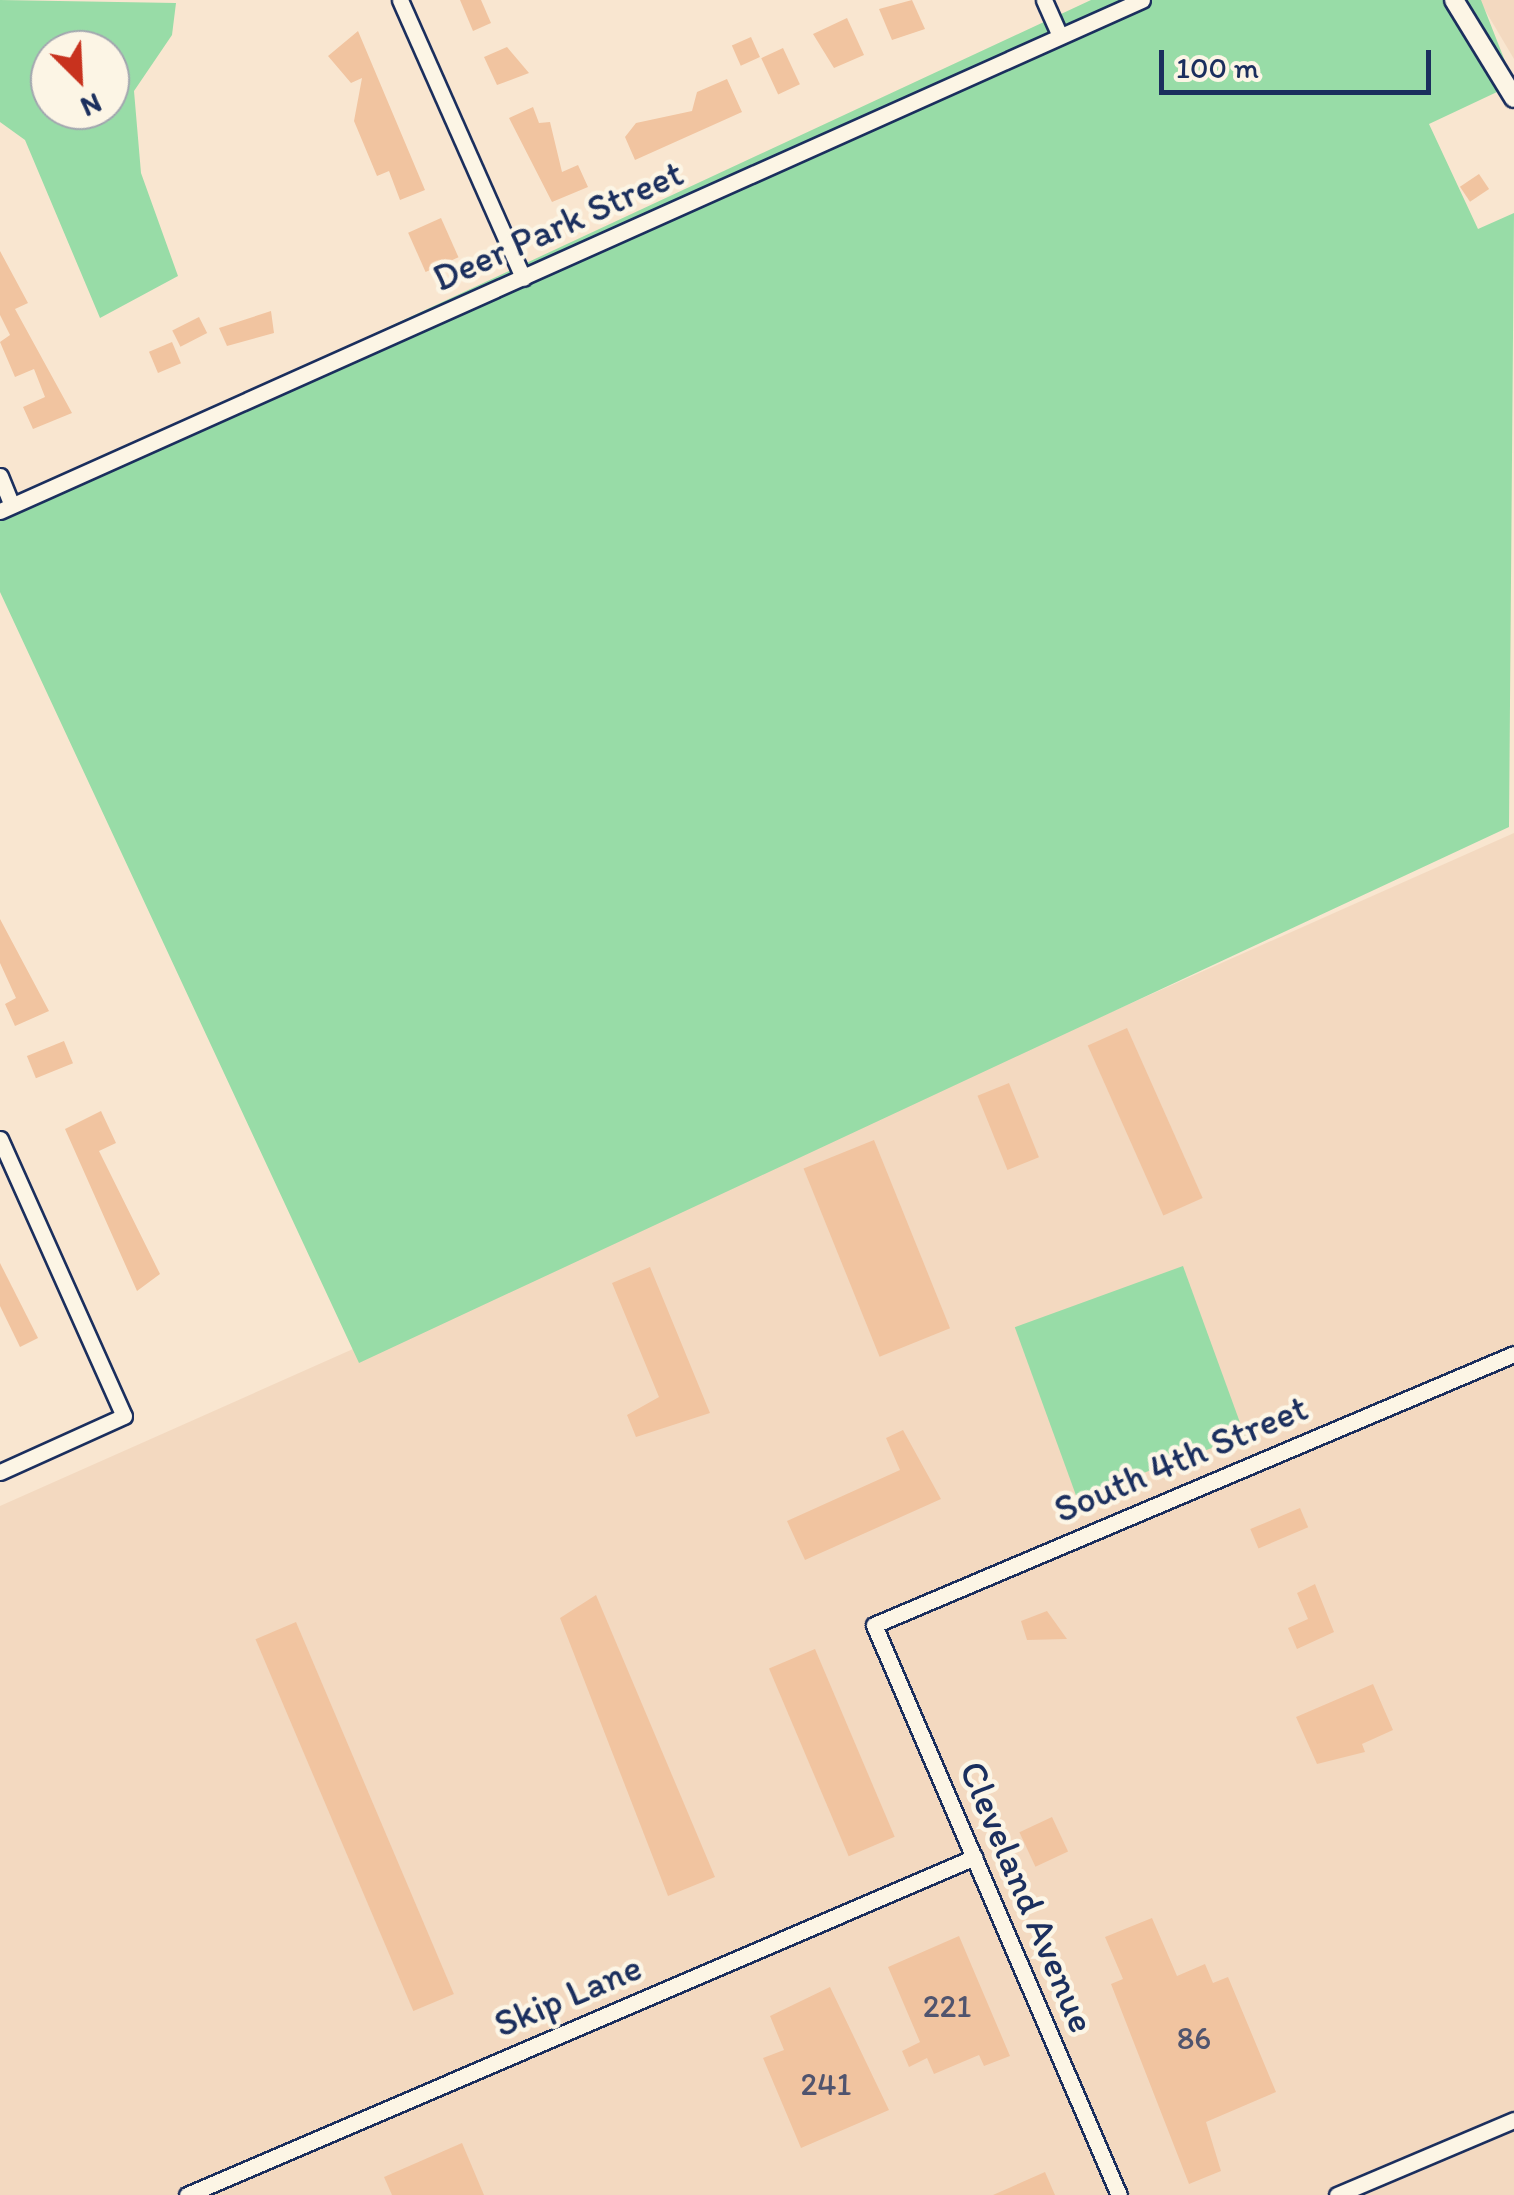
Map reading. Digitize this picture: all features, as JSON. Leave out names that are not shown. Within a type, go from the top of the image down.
[{"type":"street","points":[[400,0],[523,278]]},
{"type":"street","points":[[1044,0],[1060,36]]},
{"type":"street","name":"Deer Park Street","points":[[6,508],[1142,0]]},
{"type":"street","points":[[1454,0],[1514,98]]},
{"type":"street","points":[[0,476],[6,508]]},
{"type":"street","points":[[0,1139],[124,1416],[0,1472]]},
{"type":"street","name":"South 4th Street","points":[[874,1626],[1514,1354]]},
{"type":"street","name":"Cleveland Avenue","points":[[874,1626],[1119,2195]]},
{"type":"street","name":"Skip Lane","points":[[187,2195],[975,1857]]},
{"type":"street","points":[[1336,2195],[1514,2120]]},
{"type":"shaded area","points":[[1479,0],[1514,0],[1514,59]]},
{"type":"shaded area","points":[[1514,833],[1514,2195],[0,2195],[0,1506]]},
{"type":"green space","points":[[0,0],[176,3],[172,35],[134,91],[141,173],[178,276],[100,318],[25,140],[0,122]]},
{"type":"green space","points":[[1091,0],[1481,0],[1514,84],[1429,124],[1478,229],[1514,213],[1509,827],[359,1363],[0,592],[0,508]]},
{"type":"green space","points":[[1183,1266],[1245,1436],[1077,1497],[1015,1327]]},
{"type":"building","points":[[460,0],[481,0],[491,23],[473,31]]},
{"type":"building","points":[[912,0],[925,29],[892,40],[879,9]]},
{"type":"building","points":[[847,18],[864,55],[834,68],[813,34]]},
{"type":"building","points":[[358,31],[425,190],[400,200],[389,171],[377,176],[354,121],[362,78],[351,83],[328,56]]},
{"type":"building","points":[[751,37],[760,57],[741,66],[732,46]]},
{"type":"building","points":[[507,47],[529,73],[497,85],[484,57]]},
{"type":"building","points":[[783,48],[800,84],[778,94],[761,58]]},
{"type":"building","points":[[727,79],[742,112],[635,160],[625,137],[636,123],[692,111],[697,92]]},
{"type":"building","points":[[533,107],[539,123],[550,122],[562,172],[578,165],[588,187],[552,202],[509,118]]},
{"type":"building","points":[[1479,174],[1489,189],[1470,202],[1460,187]]},
{"type":"building","points":[[441,218],[458,257],[426,272],[408,233]]},
{"type":"building","points":[[0,251],[28,303],[15,309],[72,413],[33,429],[23,407],[45,397],[34,369],[15,377],[0,342],[10,335],[0,315]]},
{"type":"building","points":[[271,311],[274,333],[227,346],[219,328]]},
{"type":"building","points":[[199,317],[207,333],[180,347],[172,331]]},
{"type":"building","points":[[172,342],[181,363],[158,373],[149,352]]},
{"type":"building","points":[[0,919],[49,1011],[15,1026],[5,1004],[16,998],[0,963]]},
{"type":"building","points":[[1127,1028],[1203,1198],[1163,1215],[1088,1045]]},
{"type":"building","points":[[64,1041],[73,1063],[36,1078],[27,1056]]},
{"type":"building","points":[[1009,1083],[1039,1157],[1007,1170],[977,1096]]},
{"type":"building","points":[[101,1111],[116,1143],[99,1151],[160,1274],[137,1291],[65,1129]]},
{"type":"building","points":[[874,1140],[950,1328],[880,1357],[804,1168]]},
{"type":"building","points":[[0,1263],[38,1338],[20,1347],[0,1306]]},
{"type":"building","points":[[650,1267],[710,1413],[636,1437],[627,1415],[659,1397],[612,1283]]},
{"type":"building","points":[[903,1430],[941,1499],[805,1560],[787,1521],[900,1470],[886,1438]]},
{"type":"building","points":[[1300,1508],[1308,1527],[1258,1548],[1250,1529]]},
{"type":"building","points":[[1315,1584],[1334,1632],[1297,1649],[1288,1628],[1308,1619],[1297,1593]]},
{"type":"building","points":[[596,1595],[715,1877],[668,1896],[560,1618]]},
{"type":"building","points":[[1047,1611],[1067,1639],[1027,1640],[1021,1621]]},
{"type":"building","points":[[296,1622],[454,1994],[413,2011],[255,1639]]},
{"type":"building","points":[[815,1649],[895,1837],[849,1856],[769,1669]]},
{"type":"building","points":[[1373,1684],[1393,1730],[1362,1744],[1365,1752],[1317,1764],[1296,1717]]},
{"type":"building","points":[[1052,1817],[1068,1851],[1035,1867],[1019,1832]]},
{"type":"building","points":[[1152,1918],[1177,1976],[1205,1964],[1213,1983],[1228,1977],[1276,2092],[1206,2122],[1221,2171],[1189,2184],[1111,1984],[1123,1979],[1105,1937]]},
{"type":"building","points":[[959,1936],[1010,2056],[984,2066],[979,2055],[934,2074],[927,2058],[909,2067],[902,2051],[920,2042],[888,1967]]},
{"type":"building","points":[[830,1987],[889,2110],[801,2148],[763,2058],[784,2050],[770,2016]]},
{"type":"building","points":[[462,2143],[484,2195],[392,2195],[384,2177]]},
{"type":"building","points":[[1045,2172],[1055,2195],[993,2195]]}]
